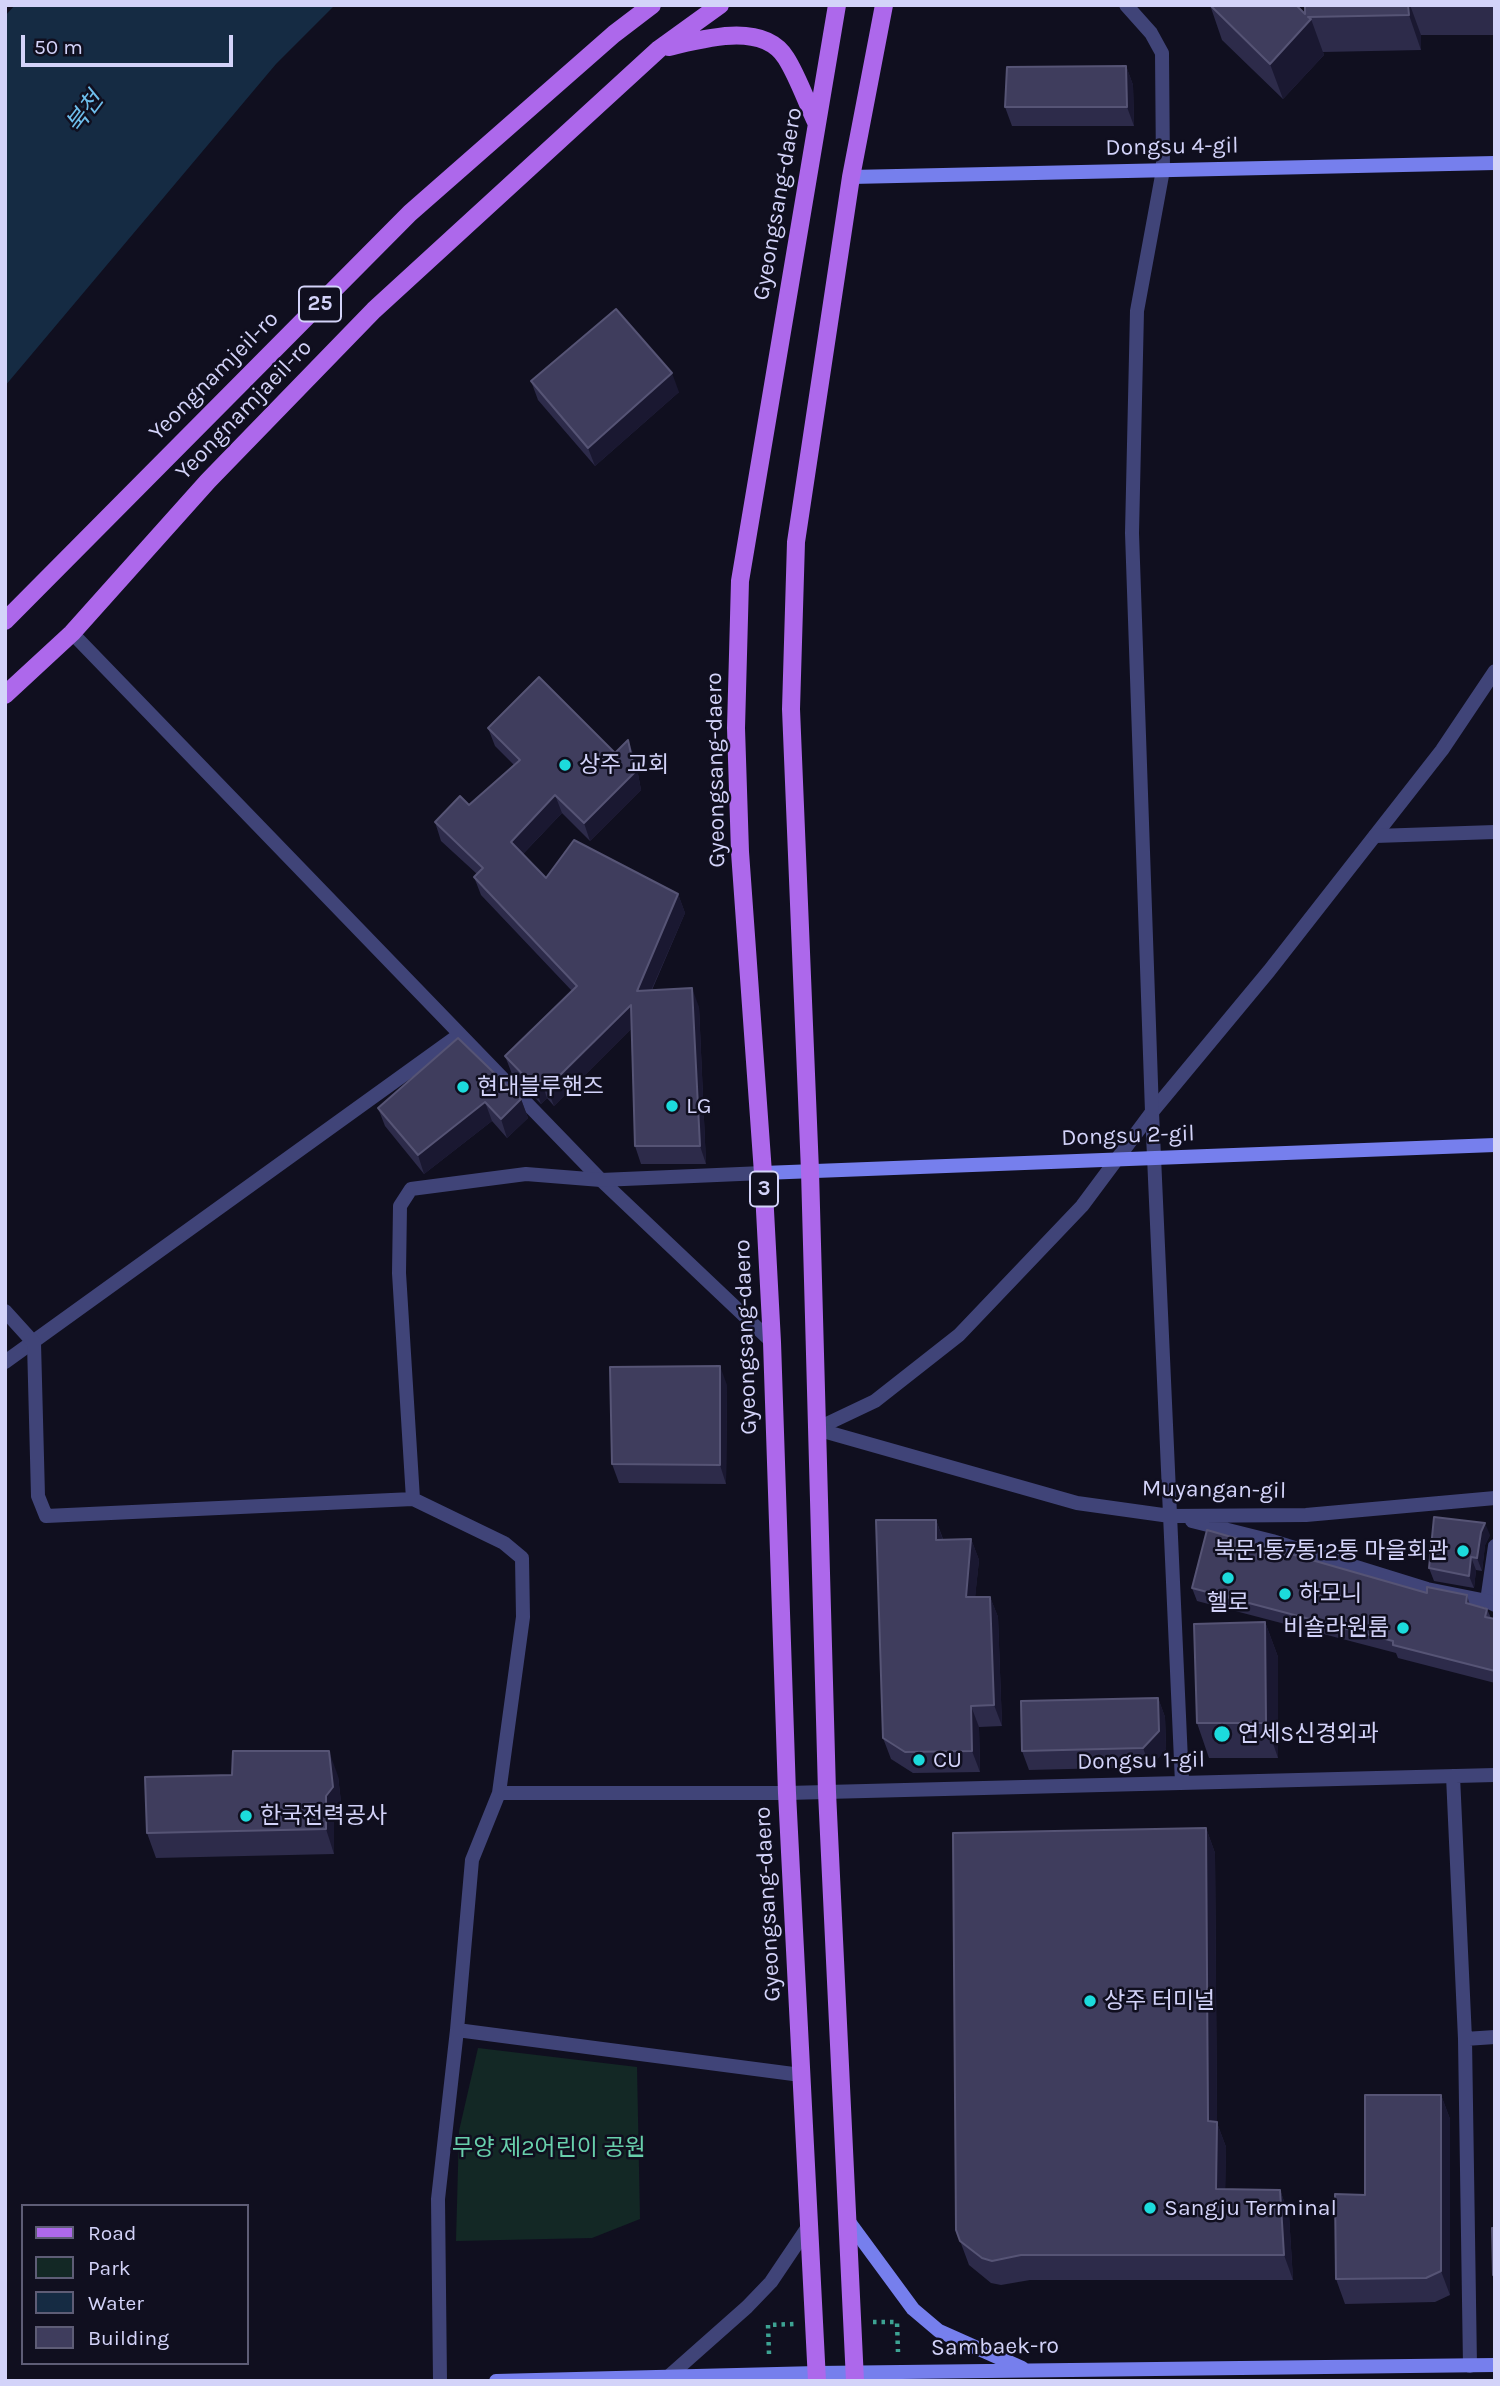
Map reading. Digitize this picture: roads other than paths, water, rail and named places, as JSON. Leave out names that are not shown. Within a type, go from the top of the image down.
[{"type":"main road","name":"Yeongnamjeil-ro","points":[[5,621],[410,213],[614,34],[652,5]]},
{"type":"main road","name":"Yeongnamjaeil-ro","points":[[5,695],[72,634],[208,481],[374,310],[659,49],[720,5]]},
{"type":"main road","name":"Gyeongsang-daero","points":[[817,2377],[788,1793],[772,1342],[740,852],[736,728],[740,581],[837,5]]},
{"type":"main road","name":"3","points":[[854,2377],[849,2222],[827,1792],[810,1171],[790,709],[796,542],[851,177],[884,5]]},
{"type":"main road","points":[[659,49],[735,36],[765,39],[785,56],[816,122]]},
{"type":"street","points":[[1126,5],[1151,33],[1161,53],[1163,170],[1137,311],[1132,533],[1152,1112],[1182,1783]]},
{"type":"street","name":"Dongsu 4-gil","points":[[851,177],[1495,163]]},
{"type":"street","points":[[72,634],[601,1180],[772,1342]]},
{"type":"street","points":[[816,1429],[875,1401],[959,1335],[1082,1206],[1152,1112],[1269,971],[1442,750],[1495,671]]},
{"type":"street","points":[[1375,836],[1495,832]]},
{"type":"street","points":[[5,1362],[459,1035]]},
{"type":"street","name":"Dongsu 2-gil","points":[[763,1173],[1495,1145]]},
{"type":"street","points":[[413,1499],[399,1273],[400,1206],[411,1189],[526,1174],[601,1180],[763,1173]]},
{"type":"street","points":[[5,1311],[34,1343],[38,1496],[46,1516],[413,1499],[505,1543],[522,1558],[523,1617],[499,1793],[472,1860],[438,2199],[440,2381]]},
{"type":"street","name":"Muyangan-gil","points":[[816,1429],[1077,1503],[1170,1516],[1306,1515],[1495,1498]]},
{"type":"street","points":[[1170,1516],[1272,1541],[1427,1589],[1491,1603],[1495,1546]]},
{"type":"street","name":"Dongsu 1-gil","points":[[499,1793],[788,1793],[1495,1774]]},
{"type":"street","points":[[1453,1776],[1465,2039],[1470,2366]]},
{"type":"street","points":[[457,2030],[801,2075]]},
{"type":"street","points":[[1465,2039],[1495,2037]]},
{"type":"street","points":[[849,2222],[913,2309],[939,2332],[1026,2370]]},
{"type":"street","points":[[671,2379],[771,2282],[810,2224]]},
{"type":"street","name":"Sambaek-ro","points":[[496,2381],[671,2379],[769,2374],[854,2377],[1026,2370],[1216,2374],[1495,2365]]},
{"type":"street","points":[[1007,2381],[1026,2370]]},
{"type":"water","name":"북천","points":[[15,5],[335,5],[276,64],[5,386],[5,16]]},
{"type":"place","name":"상주 교회","points":[[565,765]]},
{"type":"place","name":"현대블루핸즈","points":[[463,1087]]},
{"type":"place","name":"LG","points":[[672,1106]]},
{"type":"place","name":"북문1통7통12통 마을회관","points":[[1463,1551]]},
{"type":"place","name":"헬로","points":[[1228,1578]]},
{"type":"place","name":"하모니","points":[[1285,1594]]},
{"type":"place","name":"비숄라원룸","points":[[1403,1628]]},
{"type":"place","name":"연세S신경외과","points":[[1222,1734]]},
{"type":"place","name":"CU","points":[[919,1760]]},
{"type":"place","name":"한국전력공사","points":[[246,1816]]},
{"type":"place","name":"상주 터미널","points":[[1090,2001]]},
{"type":"place","name":"Sangju Terminal","points":[[1150,2208]]},
{"type":"park label","name":"무양 제2어린이 공원","points":[[549,2148]]}]
